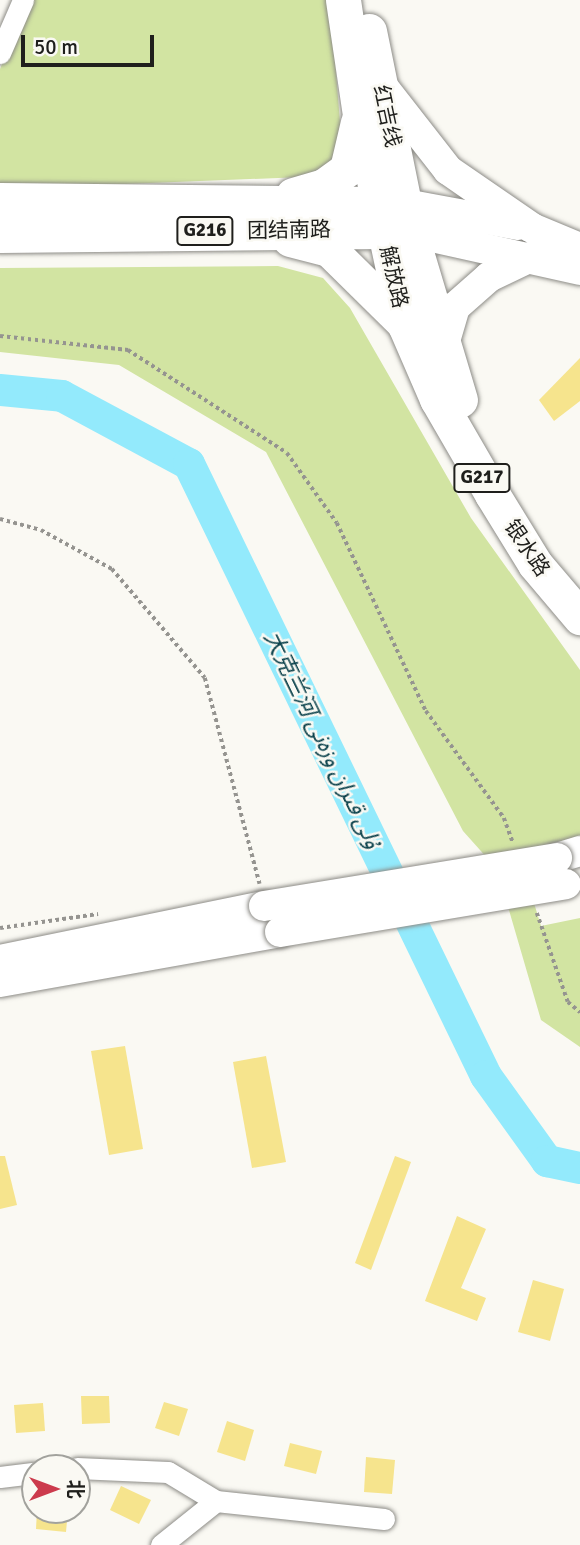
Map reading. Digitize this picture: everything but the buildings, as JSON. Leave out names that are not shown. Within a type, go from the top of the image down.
[{"type":"highway","name":"红吉线","points":[[343,0],[360,115],[394,217]]},
{"type":"highway","name":"红吉线","points":[[363,0],[380,82],[394,217]]},
{"type":"highway","points":[[274,201],[324,187],[347,169],[360,115]]},
{"type":"highway","name":"团结南路","points":[[0,200],[274,201],[394,217]]},
{"type":"highway","name":"团结南路","points":[[0,234],[256,231],[394,217]]},
{"type":"highway","name":"解放路","points":[[394,217],[405,325]]},
{"type":"highway","name":"G217","points":[[394,217],[443,348]]},
{"type":"highway","points":[[256,231],[329,249],[405,325]]},
{"type":"highway","name":"银水路","points":[[405,325],[436,399],[492,494],[535,564],[580,617]]},
{"type":"highway","name":"银水路","points":[[443,348],[452,384],[489,455],[580,589]]},
{"type":"main road","points":[[380,82],[448,170],[534,242],[580,270]]},
{"type":"main road","points":[[394,217],[580,248]]},
{"type":"main road","points":[[443,348],[455,307],[534,242]]},
{"type":"main road","points":[[0,960],[264,906],[571,868]]},
{"type":"main road","points":[[0,982],[280,932],[571,868]]},
{"type":"street","points":[[0,53],[23,0]]},
{"type":"street","points":[[91,1469],[168,1472],[216,1501],[384,1519]]},
{"type":"street","points":[[0,1477],[21,1475]]},
{"type":"street","points":[[161,1545],[216,1501]]},
{"type":"path","points":[[0,336],[128,350],[287,453],[337,523],[426,711],[504,818],[518,857]]},
{"type":"path","points":[[0,519],[41,530],[112,569],[205,678],[247,817],[264,906]]},
{"type":"path","points":[[536,910],[568,1002],[580,1012]]},
{"type":"green space","points":[[28,0],[330,0],[342,146],[327,176],[0,189],[0,69]]},
{"type":"green space","points":[[278,266],[323,278],[350,308],[471,518],[580,670],[580,839],[520,857],[541,926],[580,918],[580,1047],[541,1020],[497,869],[463,831],[266,452],[119,365],[0,352],[0,268]]},
{"type":"waterway","name":"大克兰河 ۇلى قىران وزەنى","points":[[0,390],[62,396],[189,464],[486,1076],[547,1161],[580,1168]]}]
